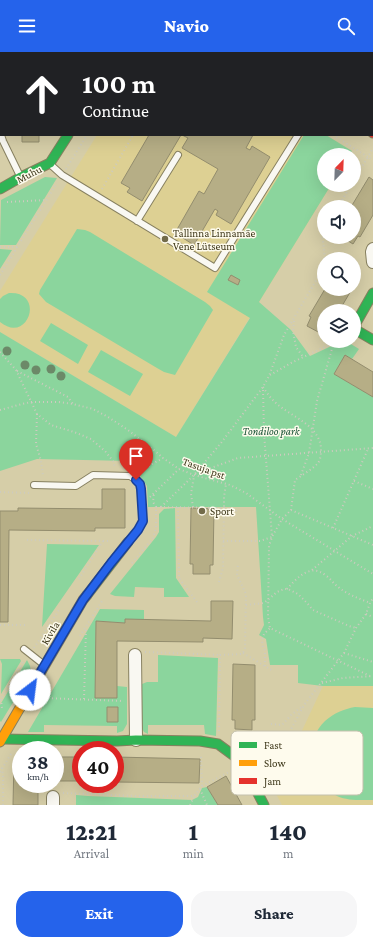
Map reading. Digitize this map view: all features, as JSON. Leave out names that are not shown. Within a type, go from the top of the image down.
[{"type":"street","name":"Muhu","points":[[0,189],[50,163],[67,136]]},
{"type":"street","points":[[373,249],[373,262]]},
{"type":"street","points":[[373,293],[356,324],[356,330],[373,340]]},
{"type":"street","name":"Kivila","points":[[1,741],[83,600],[128,542]]},
{"type":"street","points":[[135,654],[136,740]]},
{"type":"street","points":[[1,741],[19,739],[200,741],[218,744],[231,753]]},
{"type":"street","points":[[259,795],[264,805]]},
{"type":"lane","points":[[1,136],[21,178]]},
{"type":"lane","points":[[50,163],[62,175],[215,268],[297,136]]},
{"type":"lane","points":[[138,221],[178,156]]},
{"type":"lane","points":[[34,485],[76,486],[93,475],[130,476],[140,484],[143,521],[128,542]]},
{"type":"lane","points":[[24,649],[45,665]]},
{"type":"path","points":[[0,275],[86,136]]},
{"type":"path","points":[[98,197],[132,136]]},
{"type":"path","points":[[335,136],[373,160]]},
{"type":"path","points":[[361,168],[373,148]]},
{"type":"path","points":[[3,202],[47,200]]},
{"type":"path","points":[[0,247],[17,247]]},
{"type":"path","points":[[161,507],[194,475],[221,443],[263,387],[269,376],[284,335],[317,280]]},
{"type":"path","points":[[294,319],[296,347],[303,357]]},
{"type":"path","points":[[269,376],[322,348]]},
{"type":"path","points":[[300,476],[309,453],[317,402],[333,348]]},
{"type":"path","points":[[0,352],[16,370],[37,414],[51,425],[91,439],[105,451],[113,461],[115,476]]},
{"type":"path","points":[[16,370],[68,397],[73,404]]},
{"type":"path","points":[[263,387],[277,404],[315,432],[320,444],[321,452],[318,463],[295,480],[291,510],[282,519],[272,537],[269,546],[268,617],[270,628]]},
{"type":"path","points":[[263,387],[264,433],[272,537]]},
{"type":"path","name":"Tasuja pst","points":[[0,410],[31,402],[59,402],[93,409],[128,430],[163,458],[179,468],[194,475],[226,484],[246,493],[282,519],[373,574]]},
{"type":"path","points":[[37,414],[36,444],[41,461],[45,485]]},
{"type":"path","points":[[194,475],[238,458],[371,449]]},
{"type":"path","points":[[333,528],[354,481],[371,449]]},
{"type":"path","points":[[130,476],[163,458]]},
{"type":"path","points":[[142,504],[179,468]]},
{"type":"path","points":[[193,508],[191,494],[194,475]]},
{"type":"path","points":[[354,481],[373,489]]},
{"type":"path","points":[[219,582],[223,568],[224,496],[226,484]]},
{"type":"path","points":[[0,492],[31,493],[34,485]]},
{"type":"path","points":[[132,563],[153,538],[156,528],[156,507],[153,502],[154,492]]},
{"type":"path","points":[[156,507],[224,508],[238,511]]},
{"type":"path","points":[[178,507],[179,578],[197,602]]},
{"type":"path","points":[[291,510],[373,545]]},
{"type":"path","points":[[246,605],[264,603],[277,592],[287,589],[352,536],[373,526]]},
{"type":"path","points":[[223,541],[260,541],[272,537]]},
{"type":"path","points":[[27,540],[128,542]]},
{"type":"path","points":[[238,563],[237,575],[246,594],[245,649],[243,653]]},
{"type":"path","points":[[312,570],[326,575],[336,586],[346,593],[370,603]]},
{"type":"path","points":[[287,589],[298,594],[313,610],[356,628]]},
{"type":"path","points":[[290,731],[304,705],[344,653],[356,628],[366,614],[373,598]]},
{"type":"path","points":[[80,637],[102,600]]},
{"type":"path","points":[[366,614],[373,617]]},
{"type":"path","points":[[0,625],[25,625]]},
{"type":"path","points":[[84,700],[86,627]]},
{"type":"path","points":[[270,628],[372,676]]},
{"type":"path","points":[[265,666],[265,650],[263,648],[262,640],[264,634],[270,628]]},
{"type":"path","points":[[0,700],[24,660],[24,649]]},
{"type":"path","points":[[135,654],[138,652],[220,655],[243,653],[274,672]]},
{"type":"path","points":[[344,653],[373,662]]},
{"type":"path","points":[[218,744],[220,655]]},
{"type":"path","points":[[321,683],[343,678],[372,676]]},
{"type":"path","points":[[42,701],[47,692]]},
{"type":"path","points":[[44,698],[135,701]]},
{"type":"path","points":[[271,724],[282,725],[291,715],[304,705]]},
{"type":"path","points":[[0,772],[19,739]]},
{"type":"path","points":[[200,741],[201,788],[207,805]]},
{"type":"path","points":[[2,768],[4,776],[3,805]]},
{"type":"path","points":[[190,805],[194,796],[201,788],[231,771]]},
{"type":"path","points":[[53,801],[53,793],[136,796],[194,796]]},
{"type":"shaded area","name":"Tallinna Linnamäe Vene Lütseum","points":[[96,136],[328,136],[347,148],[317,148],[317,192],[327,192],[322,200],[317,200],[317,208],[176,437],[0,332],[0,291]]},
{"type":"shaded area","points":[[323,686],[373,686],[373,805],[282,805],[277,795],[363,795],[363,731],[302,731]]},
{"type":"green space","name":"Tondiloo park","points":[[303,136],[328,136],[347,148],[317,148],[317,192],[327,192],[322,200],[317,200],[317,208],[259,302],[291,330],[310,356],[327,348],[359,349],[352,359],[345,355],[334,374],[373,397],[373,686],[323,686],[298,683],[298,665],[270,665],[266,639],[259,635],[264,625],[256,507],[148,507],[147,486],[130,461],[37,459],[0,471],[0,332],[176,437],[250,318],[207,292]]},
{"type":"green space","points":[[45,177],[57,178],[16,245],[0,245],[1,200]]},
{"type":"green space","points":[[77,229],[90,232],[205,302],[213,310],[175,375],[164,372],[46,302],[39,294]]},
{"type":"green space","points":[[0,249],[12,250],[0,269]]},
{"type":"green space","points":[[9,293],[20,295],[27,300],[30,307],[29,315],[25,322],[18,327],[10,327],[0,322],[0,299]]},
{"type":"green space","points":[[51,323],[88,345],[78,364],[40,341]]},
{"type":"green space","points":[[101,350],[143,374],[130,396],[88,372]]},
{"type":"green space","points":[[175,508],[176,578],[189,597],[164,597],[164,588],[135,587],[134,597],[115,596],[110,594],[156,537],[159,532],[159,514],[164,509]]},
{"type":"green space","points":[[47,544],[99,545],[42,627]]},
{"type":"green space","points":[[100,609],[144,610],[144,620],[125,619],[125,623],[96,621],[95,697],[117,698],[117,686],[127,687],[127,724],[123,731],[117,733],[117,726],[44,725],[44,732],[28,732]]},
{"type":"green space","points":[[158,655],[218,658],[216,736],[205,734],[204,725],[148,725],[148,734],[144,732],[141,727],[140,689],[142,684],[147,682],[158,682]]},
{"type":"green space","points":[[0,659],[20,659],[21,661],[1,694],[2,664]]},
{"type":"green space","points":[[27,660],[31,673],[1,722],[0,705]]},
{"type":"green space","points":[[355,707],[373,708],[373,800],[341,798],[336,795],[363,795],[363,731],[318,731],[325,721],[343,710]]},
{"type":"green space","points":[[207,787],[218,805],[76,805],[76,795],[192,800],[198,797],[202,788]]},
{"type":"building","points":[[22,136],[39,136],[39,142],[22,142]]},
{"type":"building","points":[[148,136],[180,136],[142,201],[127,192],[130,188],[121,183]]},
{"type":"building","points":[[184,136],[252,136],[246,148],[250,150],[252,146],[270,157],[231,224],[216,215],[218,211],[215,209],[194,245],[175,233],[199,191],[204,194],[218,169],[182,148],[188,138]]},
{"type":"building","points":[[369,177],[373,180],[373,215],[361,235],[361,200],[355,200]]},
{"type":"building","points":[[231,275],[240,280],[238,285],[228,280]]},
{"type":"building","points":[[321,296],[348,296],[343,304],[317,304],[317,331],[307,326],[311,317],[309,316]]},
{"type":"building","points":[[345,355],[373,372],[373,397],[334,374]]},
{"type":"building","points":[[102,489],[125,489],[125,528],[95,528],[95,531],[9,530],[8,622],[0,622],[0,511],[18,511],[18,508],[102,509]]},
{"type":"building","points":[[191,508],[214,509],[213,565],[210,565],[210,574],[193,574],[193,564],[190,564]]},
{"type":"building","points":[[211,601],[233,601],[232,639],[203,638],[203,642],[117,641],[117,698],[95,698],[96,621],[125,623],[125,619],[211,621]]},
{"type":"building","points":[[233,664],[255,665],[255,720],[252,720],[252,730],[235,729],[235,720],[232,720]]},
{"type":"building","points":[[107,707],[118,707],[118,722],[107,722]]},
{"type":"building","points":[[64,757],[72,757],[72,781],[64,781]]},
{"type":"building","points":[[124,757],[200,759],[199,783],[124,782]]},
{"type":"building","points":[[226,776],[231,785],[231,795],[236,795],[242,805],[218,805],[207,787]]},
{"type":"building","points":[[13,793],[38,793],[38,805],[13,805]]},
{"type":"traffic: fast","points":[[0,189],[50,163],[67,136]]},
{"type":"traffic: fast","points":[[373,293],[356,323],[356,330],[373,340]]},
{"type":"traffic: fast","points":[[87,595],[128,542]]},
{"type":"traffic: fast","points":[[2,739],[200,741],[218,744],[231,754]]},
{"type":"traffic: fast","points":[[259,795],[264,805]]},
{"type":"traffic: slow","points":[[0,742],[87,595]]},
{"type":"place","name":"Tallinna Linnamäe Vene Lütseum","points":[[165,239]]},
{"type":"place","name":"Sport","points":[[202,511]]},
{"type":"route","points":[[30,690],[83,600],[138,530],[143,521],[141,489],[140,484],[136,480]]}]
